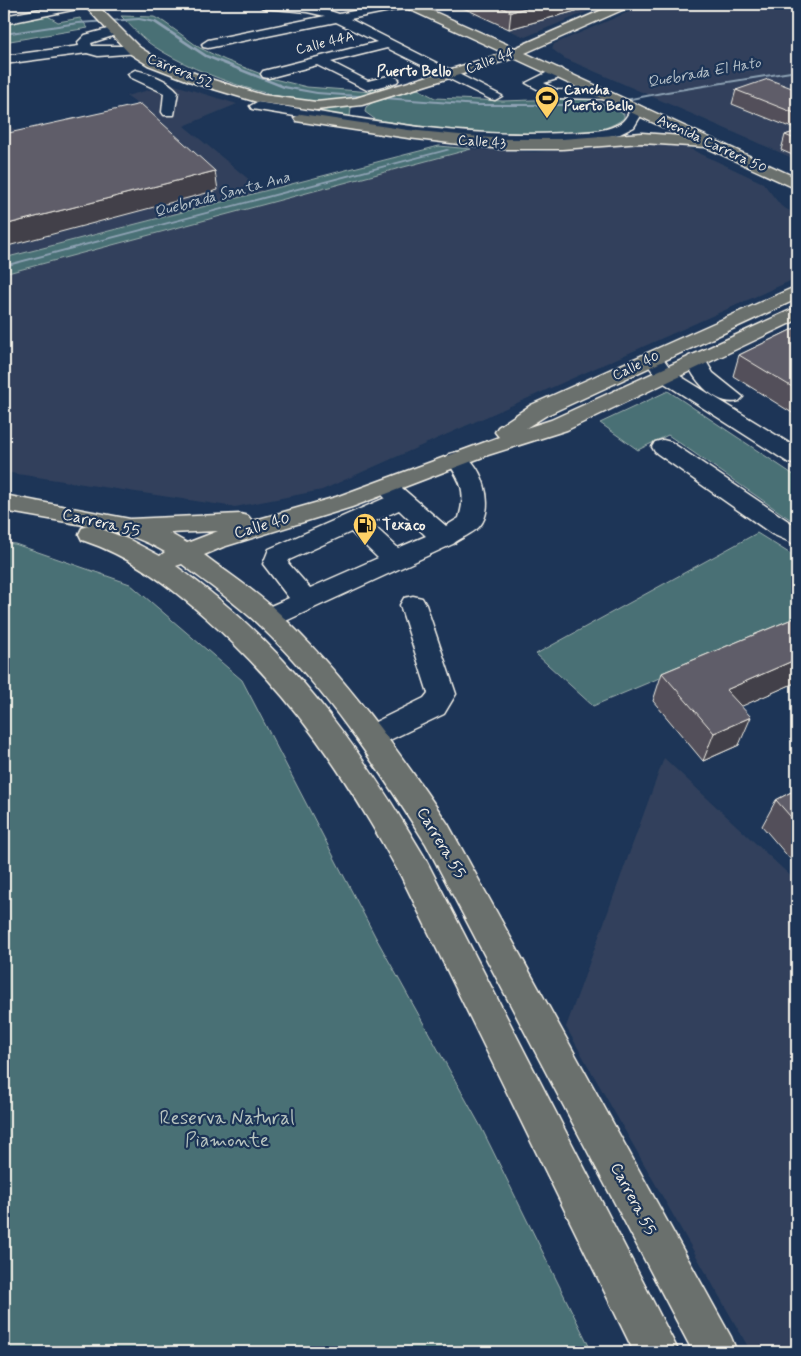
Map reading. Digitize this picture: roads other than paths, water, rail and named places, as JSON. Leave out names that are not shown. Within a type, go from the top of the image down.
[{"type":"main road","name":"Carrera 52","points":[[89,4],[134,50],[166,68],[231,90]]},
{"type":"main road","name":"Avenida Carrera 50","points":[[406,4],[520,51],[556,72],[613,94]]},
{"type":"main road","name":"Avenida Carrera 50","points":[[423,4],[613,94],[710,143],[797,173]]},
{"type":"main road","name":"Calle 44","points":[[231,90],[274,102],[303,105],[336,105],[365,93],[452,74],[497,61],[625,4]]},
{"type":"main road","name":"Calle 43","points":[[231,90],[274,113],[480,143],[547,145],[647,138],[710,143]]},
{"type":"main road","points":[[365,93],[356,107],[355,113],[369,123]]},
{"type":"main road","name":"Avenida Carrera 50","points":[[638,107],[756,160],[797,184]]},
{"type":"main road","points":[[756,160],[797,169]]},
{"type":"main road","points":[[756,160],[781,182],[797,200]]},
{"type":"main road","name":"Calle 40","points":[[171,559],[214,541],[305,514],[393,493],[457,459],[559,425],[659,366],[797,292]]},
{"type":"main road","name":"Calle 40","points":[[659,366],[696,360],[797,312]]},
{"type":"main road","name":"Carrera 55","points":[[4,503],[120,524],[161,539],[171,559],[303,696],[362,781],[414,866],[657,1352]]},
{"type":"main road","points":[[120,524],[194,525],[305,514]]},
{"type":"main road","points":[[229,588],[223,568],[225,558],[232,549],[247,538],[305,514]]},
{"type":"main road","name":"Carrera 55","points":[[4,518],[96,535],[171,559],[229,588],[268,618],[320,672],[409,790],[446,851],[716,1352]]},
{"type":"street","points":[[11,4],[28,16]]},
{"type":"street","points":[[4,20],[82,4]]},
{"type":"street","points":[[263,4],[315,9],[337,17],[495,96]]},
{"type":"street","points":[[208,44],[406,4]]},
{"type":"street","points":[[87,48],[84,42],[108,24]]},
{"type":"street","points":[[242,37],[256,46]]},
{"type":"street","name":"Calle 44A","points":[[268,74],[390,43]]},
{"type":"street","points":[[4,60],[87,48],[98,52],[134,50]]},
{"type":"street","points":[[279,59],[294,68]]},
{"type":"street","points":[[319,61],[365,93]]},
{"type":"street","points":[[556,72],[552,76],[533,83],[554,94],[613,94]]},
{"type":"street","points":[[136,74],[163,86],[171,92],[169,112]]},
{"type":"street","name":"Calle 43","points":[[258,106],[475,137],[550,138],[610,132],[629,124],[638,107]]},
{"type":"street","points":[[696,360],[701,374],[707,380],[797,438]]},
{"type":"street","points":[[659,366],[797,458]]},
{"type":"street","points":[[663,447],[797,537]]},
{"type":"street","points":[[268,618],[444,538],[470,522],[475,503],[475,487],[472,477],[457,459]]},
{"type":"street","points":[[306,601],[275,564],[275,559],[278,555],[344,526],[393,493],[444,538]]},
{"type":"street","points":[[305,514],[344,526],[395,560]]},
{"type":"street","points":[[371,738],[434,706],[442,694],[413,605]]},
{"type":"waterway","name":"Quebrada El Hato","points":[[4,34],[78,23],[139,19],[155,22],[206,56],[284,87],[317,93],[478,105],[600,105],[797,71]]},
{"type":"waterway","name":"Quebrada Santa Ana","points":[[4,266],[448,150]]},
{"type":"place","name":"Cancha Puerto Bello","points":[[547,119]]},
{"type":"place","name":"Texaco","points":[[365,546]]},
{"type":"district","name":"Puerto Bello","points":[[414,72]]},
{"type":"park label","name":"Reserva Natural Piamonte","points":[[227,1129]]}]
